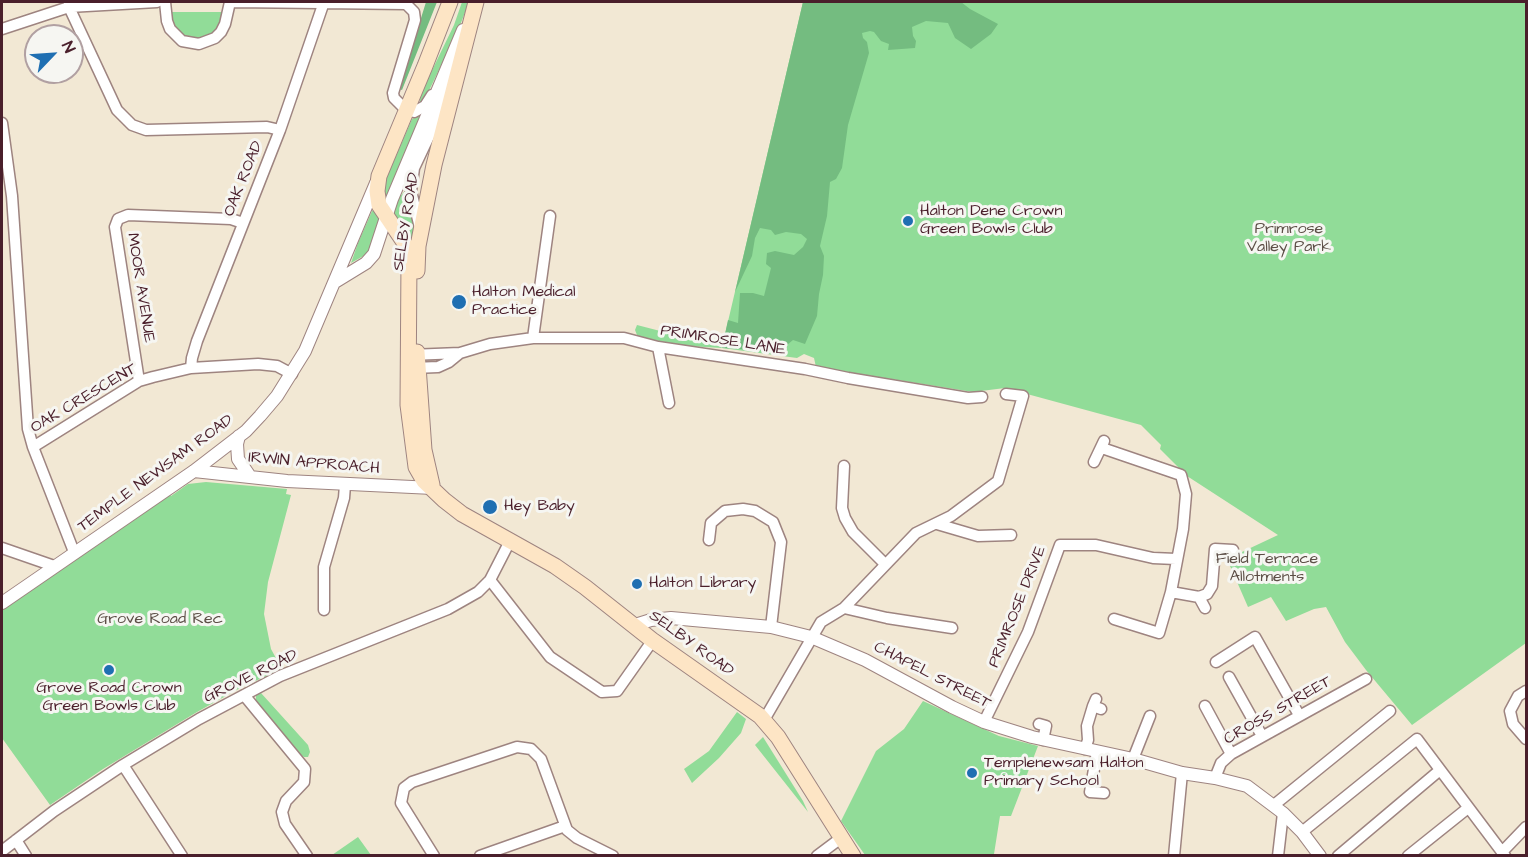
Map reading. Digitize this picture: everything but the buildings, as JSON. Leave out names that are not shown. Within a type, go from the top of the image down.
[{"type":"main road","name":"SELBY ROAD","points":[[415,241],[387,217],[377,198],[379,176],[450,2]]},
{"type":"main road","name":"SELBY ROAD","points":[[476,2],[409,260],[412,361],[408,405],[413,457],[420,476],[462,514],[561,571],[764,720],[778,737],[853,855]]},
{"type":"street","points":[[2,29],[69,4],[157,2]]},
{"type":"street","points":[[165,2],[170,29],[182,41],[199,44],[215,38],[221,32],[232,2],[406,4],[411,7],[415,20],[393,93],[394,98],[406,110],[414,112],[425,106],[446,71]]},
{"type":"street","name":"OAK ROAD","points":[[191,368],[197,341],[280,130],[324,2]]},
{"type":"street","name":"SELBY ROAD","points":[[387,217],[392,199],[476,2]]},
{"type":"street","points":[[69,4],[117,110],[132,125],[146,130],[267,127],[280,130]]},
{"type":"street","points":[[415,241],[411,191],[414,168],[430,134],[469,17]]},
{"type":"street","points":[[2,123],[12,196],[28,429],[74,552]]},
{"type":"street","points":[[392,199],[413,174]]},
{"type":"street","name":"TEMPLE NEWSAM ROAD","points":[[2,603],[194,471],[239,436],[271,403],[292,374],[313,334],[379,176]]},
{"type":"street","name":"MOOR AVENUE","points":[[139,381],[115,227],[118,219],[128,215],[231,219],[243,223]]},
{"type":"street","points":[[533,338],[550,216]]},
{"type":"street","points":[[335,282],[370,259],[387,217]]},
{"type":"street","name":"PRIMROSE LANE","points":[[412,361],[460,353],[496,343],[533,338],[624,338],[658,347],[805,369],[968,398],[982,397]]},
{"type":"street","points":[[658,347],[669,404]]},
{"type":"street","name":"OAK CRESCENT","points":[[33,447],[139,381],[191,368],[267,364],[277,366],[292,374]]},
{"type":"street","points":[[764,720],[821,622],[844,608],[916,533],[951,516],[998,481],[1023,396],[1006,394]]},
{"type":"street","points":[[239,436],[238,459],[249,476]]},
{"type":"street","points":[[1094,462],[1103,444],[1181,474],[1186,494],[1183,529],[1171,592],[1159,633],[1114,619]]},
{"type":"street","points":[[844,466],[842,508],[845,518],[853,532],[885,564]]},
{"type":"street","name":"IRWIN APPROACH","points":[[194,471],[287,481],[433,488]]},
{"type":"street","points":[[324,610],[322,590],[324,567],[344,498],[345,485]]},
{"type":"street","points":[[709,540],[711,523],[725,511],[743,509],[755,511],[773,522],[782,542],[771,627]]},
{"type":"street","points":[[937,524],[978,536],[1011,535]]},
{"type":"street","name":"GROVE ROAD","points":[[2,851],[54,811],[123,765],[199,719],[280,676],[448,609],[477,592],[490,580],[510,541]]},
{"type":"street","name":"PRIMROSE DRIVE","points":[[984,722],[1028,632],[1060,545],[1096,545],[1153,558],[1176,559]]},
{"type":"street","points":[[2,548],[54,567]]},
{"type":"street","points":[[1171,592],[1199,597],[1207,594],[1212,586],[1215,549],[1233,550]]},
{"type":"street","points":[[490,580],[550,657],[602,692],[617,691],[653,640]]},
{"type":"street","points":[[1199,597],[1205,608]]},
{"type":"street","points":[[844,608],[887,618],[952,628]]},
{"type":"street","name":"CHAPEL STREET","points":[[635,625],[651,620],[671,618],[771,627],[811,636],[865,660],[984,722],[1043,740],[1247,786],[1279,809],[1302,832],[1320,855]]},
{"type":"street","points":[[1216,662],[1255,637],[1299,715]]},
{"type":"street","points":[[1229,677],[1262,736]]},
{"type":"street","name":"CROSS STREET","points":[[1215,778],[1221,763],[1232,754],[1366,679]]},
{"type":"street","points":[[1527,691],[1518,696],[1510,711],[1513,724],[1527,739]]},
{"type":"street","points":[[244,695],[305,770],[304,782],[286,801],[282,812],[285,824],[307,855]]},
{"type":"street","points":[[1097,704],[1087,726],[1091,751],[1090,792],[1104,793]]},
{"type":"street","points":[[1205,706],[1232,754]]},
{"type":"street","points":[[1278,855],[1279,809],[1390,711]]},
{"type":"street","points":[[1133,759],[1150,716]]},
{"type":"street","points":[[1039,724],[1046,726],[1043,740]]},
{"type":"street","points":[[1302,832],[1417,739],[1503,854],[1527,827]]},
{"type":"street","points":[[434,855],[401,803],[402,793],[407,785],[517,747],[524,747],[537,753],[541,759],[565,826],[577,838],[614,855]]},
{"type":"street","points":[[123,765],[182,855]]},
{"type":"street","points":[[1338,855],[1440,770]]},
{"type":"street","points":[[1174,855],[1182,773]]},
{"type":"street","points":[[1410,855],[1468,808]]},
{"type":"street","points":[[480,855],[565,826]]},
{"type":"street","points":[[816,855],[842,838]]},
{"type":"street","points":[[16,840],[26,855]]},
{"type":"green space","points":[[426,2],[437,2],[402,90],[399,89]]},
{"type":"green space","points":[[462,2],[469,2],[459,28],[424,101],[420,103],[420,95],[454,25]]},
{"type":"green space","name":"Primrose Valley Park","points":[[803,2],[1525,2],[1526,643],[1412,725],[1345,642],[1326,607],[1314,609],[1286,621],[1271,597],[1248,607],[1227,559],[1278,535],[1187,476],[1160,449],[1161,445],[1141,425],[1005,388],[973,392],[816,367],[814,358],[804,354],[797,358],[688,346],[642,338],[637,335],[635,330],[637,325],[722,347]]},
{"type":"green space","points":[[803,2],[961,2],[998,24],[991,34],[971,49],[955,38],[948,23],[926,21],[912,27],[916,41],[915,48],[888,50],[889,44],[881,41],[874,32],[862,33],[869,53],[848,125],[842,168],[836,179],[830,182],[827,216],[820,246],[824,256],[817,316],[805,344],[793,340],[782,349],[774,351],[722,348],[728,320],[738,323],[740,293],[764,296],[771,268],[766,264],[767,253],[775,251],[794,255],[803,247],[807,239],[801,234],[786,232],[775,235],[771,230],[760,228],[755,238],[752,256],[735,292]]},
{"type":"green space","points":[[169,12],[225,12],[220,28],[207,38],[189,39],[175,29]]},
{"type":"green space","points":[[422,115],[386,202],[384,191],[387,177],[412,119]]},
{"type":"green space","points":[[409,186],[416,238],[409,238],[391,213],[397,200]]},
{"type":"green space","points":[[374,210],[381,219],[367,254],[351,263],[358,243]]},
{"type":"green space","name":"Grove Road Rec","points":[[206,482],[287,489],[286,494],[291,495],[268,582],[264,614],[271,649],[282,669],[242,687],[197,712],[103,769],[50,805],[2,738],[2,610],[169,493],[171,496],[188,484]]},
{"type":"green space","points":[[261,693],[308,745],[310,752],[308,757],[298,753],[256,703],[256,695]]},
{"type":"green space","name":"Templenewsam Halton Primary School","points":[[923,701],[999,736],[1038,746],[1011,816],[1000,816],[992,855],[865,855],[841,821],[876,751],[904,729]]},
{"type":"green space","points":[[737,712],[746,719],[741,733],[692,783],[684,769],[709,751]]},
{"type":"green space","points":[[763,737],[803,801],[808,812],[755,745]]},
{"type":"green space","points":[[358,837],[371,855],[332,855]]},
{"type":"place","name":"Halton Dene Crown Green Bowls Club","points":[[908,221]]},
{"type":"place","name":"Halton Medical Practice","points":[[459,302]]},
{"type":"place","name":"Hey Baby","points":[[490,507]]},
{"type":"place","name":"Halton Library","points":[[637,584]]},
{"type":"place","name":"Grove Road Crown Green Bowls Club","points":[[109,670]]},
{"type":"place","name":"Templenewsam Halton Primary School","points":[[972,773]]},
{"type":"park label","name":"Field Terrace Allotments","points":[[1267,569]]}]
